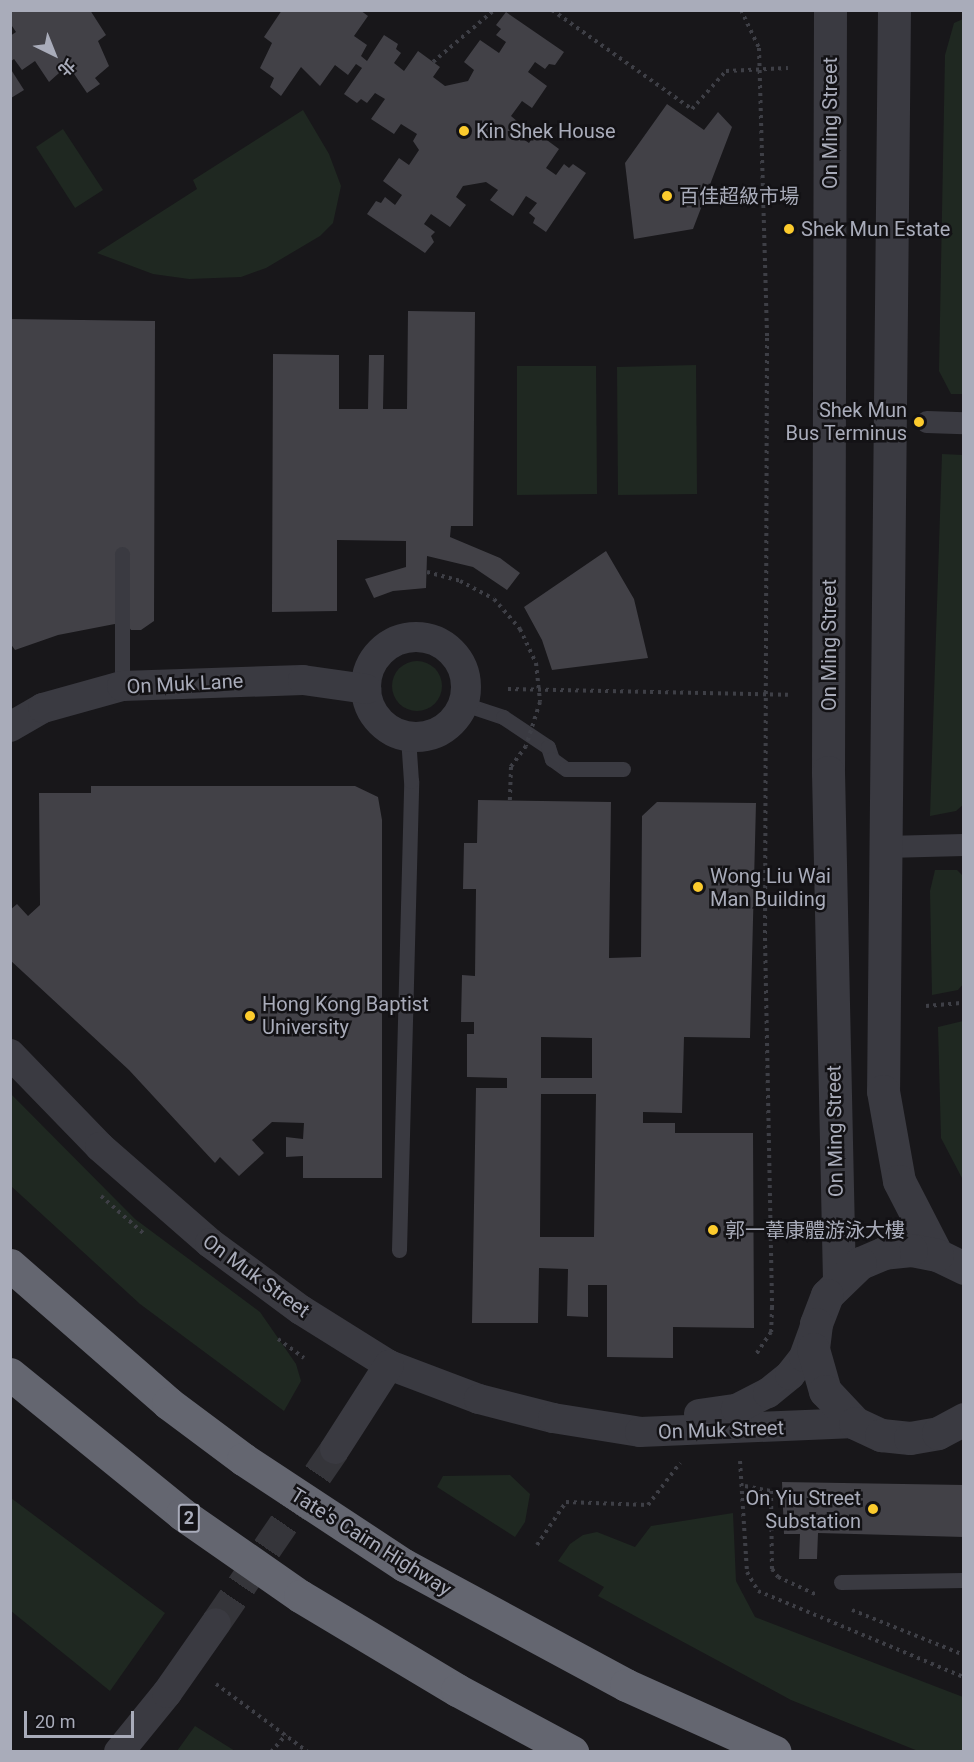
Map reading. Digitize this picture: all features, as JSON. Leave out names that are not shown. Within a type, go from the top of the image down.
[{"type":"highway","name":"Tate's Cairn Highway","points":[[10,1265],[168,1403],[243,1460],[374,1546],[494,1616],[626,1685],[775,1752]]},
{"type":"highway","name":"2","points":[[10,1374],[182,1514],[300,1596],[457,1690],[572,1752]]},
{"type":"street","name":"On Ming Street","points":[[830,10],[828,772],[839,1280]]},
{"type":"street","points":[[894,10],[883,1091],[887,1129],[899,1182],[950,1262]]},
{"type":"street","points":[[927,423],[963,423]]},
{"type":"street","points":[[432,639],[457,658],[465,672],[464,704],[455,720],[442,731],[408,737],[392,732],[378,720],[369,706],[366,689],[368,673],[386,647],[400,640],[432,639]]},
{"type":"street","name":"On Muk Lane","points":[[10,726],[43,708],[122,686],[303,680],[366,689]]},
{"type":"street","points":[[886,847],[963,844]]},
{"type":"street","name":"On Muk Street","points":[[10,1054],[100,1147],[210,1243],[301,1310],[389,1365],[441,1388],[553,1418],[640,1432],[855,1423]]},
{"type":"street","points":[[950,1262],[911,1250],[884,1253],[860,1263],[839,1280],[827,1295],[816,1324],[816,1371],[838,1409],[855,1423],[881,1435],[910,1438],[939,1433],[963,1419]]},
{"type":"street","name":"On Muk Street","points":[[553,1418],[631,1420],[736,1409],[768,1393],[790,1375],[804,1357],[816,1324]]},
{"type":"street","points":[[335,1449],[389,1365]]},
{"type":"street","points":[[119,1752],[167,1693],[216,1623]]},
{"type":"lane","points":[[122,554],[122,686]]},
{"type":"lane","points":[[464,704],[503,717],[548,747],[552,759],[566,769],[623,769]]},
{"type":"lane","points":[[399,1250],[411,781],[408,737]]},
{"type":"lane","points":[[841,1582],[963,1580]]},
{"type":"path","points":[[433,62],[494,10]]},
{"type":"path","points":[[552,10],[692,110],[726,71],[788,68]]},
{"type":"path","points":[[741,10],[756,34],[760,69],[767,338],[766,695],[772,1307],[771,1332],[763,1349],[749,1362]]},
{"type":"path","points":[[427,572],[460,581],[494,600],[520,629],[531,650],[539,678],[540,702],[526,746],[511,766],[510,801]]},
{"type":"path","points":[[508,688],[788,694]]},
{"type":"path","points":[[926,1006],[963,1003]]},
{"type":"path","points":[[537,1545],[566,1502],[648,1505],[688,1453]]},
{"type":"path","points":[[739,1455],[745,1486]]},
{"type":"path","points":[[216,1684],[308,1752]]},
{"type":"path","points":[[271,1752],[286,1735]]},
{"type":"shaded area","points":[[963,19],[964,394],[951,394],[939,371],[945,55],[954,23]]},
{"type":"shaded area","points":[[303,110],[329,154],[341,186],[333,223],[320,236],[266,268],[241,277],[189,279],[153,274],[97,253],[197,189],[193,180]]},
{"type":"shaded area","points":[[63,129],[103,190],[75,208],[36,147]]},
{"type":"shaded area","points":[[696,365],[697,494],[618,495],[617,367]]},
{"type":"shaded area","points":[[517,366],[596,366],[597,494],[517,495]]},
{"type":"shaded area","points":[[942,454],[963,455],[964,804],[956,811],[930,816]]},
{"type":"shaded area","points":[[412,661],[422,661],[435,668],[442,681],[442,691],[435,704],[422,711],[412,711],[403,707],[396,700],[392,691],[392,681],[396,672],[403,665]]},
{"type":"shaded area","points":[[935,870],[957,870],[963,876],[964,983],[958,990],[932,995],[930,891]]},
{"type":"shaded area","points":[[964,1021],[963,1180],[941,1138],[938,1027]]},
{"type":"shaded area","points":[[10,1093],[135,1219],[260,1312],[296,1364],[301,1381],[284,1411],[140,1304],[11,1186]]},
{"type":"shaded area","points":[[510,1475],[530,1494],[525,1522],[515,1537],[437,1487],[443,1476]]},
{"type":"shaded area","points":[[11,1498],[165,1613],[110,1691],[11,1611]]},
{"type":"shaded area","points":[[733,1513],[736,1581],[755,1617],[963,1697],[963,1751],[918,1751],[791,1700],[598,1596],[604,1587],[558,1561],[570,1544],[583,1535],[597,1532],[635,1547],[651,1526]]},
{"type":"shaded area","points":[[195,1726],[235,1751],[177,1751]]},
{"type":"building","points":[[10,10],[90,10],[106,35],[98,41],[109,66],[95,78],[100,84],[87,93],[68,65],[49,82],[35,61],[22,70],[14,59],[10,62],[10,36],[16,32],[10,23]]},
{"type":"building","name":"Kin Shek House","points":[[282,10],[360,10],[368,16],[354,36],[367,45],[361,56],[367,61],[384,35],[398,44],[396,49],[401,53],[394,63],[404,71],[418,51],[440,67],[433,77],[445,86],[468,81],[474,70],[464,62],[480,40],[499,53],[506,42],[496,35],[501,29],[496,25],[506,12],[564,52],[555,65],[549,64],[545,69],[535,62],[528,72],[547,86],[532,108],[522,101],[511,116],[518,122],[514,133],[529,143],[536,132],[559,149],[546,168],[556,175],[564,164],[569,168],[573,164],[586,173],[546,232],[533,223],[535,218],[529,213],[537,203],[526,196],[513,216],[490,200],[498,190],[486,182],[463,186],[456,197],[466,205],[450,227],[431,214],[424,224],[435,232],[431,236],[434,242],[425,253],[367,214],[376,201],[381,203],[385,197],[395,205],[402,195],[383,181],[399,158],[409,165],[419,150],[413,141],[417,134],[401,124],[394,134],[371,119],[385,99],[375,93],[367,103],[361,99],[357,103],[344,94],[362,68],[356,64],[348,75],[335,65],[320,86],[301,67],[281,96],[270,87],[274,78],[260,68],[272,43],[264,37]]},
{"type":"building","points":[[10,68],[24,90],[11,98],[10,97]]},
{"type":"building","name":"百佳超級市場","points":[[667,104],[704,130],[718,112],[732,127],[693,229],[634,239],[625,163]]},
{"type":"building","points":[[408,311],[475,312],[473,526],[451,526],[450,537],[500,558],[520,573],[507,590],[473,567],[427,556],[426,588],[393,591],[374,598],[365,579],[406,567],[406,541],[337,540],[337,611],[272,612],[273,354],[339,355],[339,409],[368,409],[369,355],[384,355],[383,409],[407,409]]},
{"type":"building","points":[[10,319],[155,321],[154,621],[141,630],[131,630],[125,622],[58,635],[15,650],[10,643]]},
{"type":"building","points":[[606,551],[634,599],[648,658],[552,670],[542,640],[524,607]]},
{"type":"building","name":"Hong Kong Baptist University","points":[[91,786],[355,786],[378,797],[382,820],[382,1178],[303,1178],[303,1156],[286,1157],[286,1137],[303,1139],[304,1123],[272,1122],[252,1140],[264,1153],[239,1176],[220,1157],[215,1163],[129,1070],[10,960],[10,910],[17,904],[28,916],[40,905],[39,793],[91,793]]},
{"type":"building","points":[[478,800],[611,802],[609,958],[641,957],[642,816],[657,802],[756,803],[750,1038],[684,1037],[682,1113],[643,1112],[643,1123],[675,1123],[675,1133],[753,1133],[754,1328],[673,1327],[673,1358],[607,1357],[607,1285],[588,1285],[588,1317],[567,1316],[568,1269],[539,1268],[538,1323],[472,1323],[476,1088],[507,1088],[507,1078],[467,1077],[467,1034],[474,1034],[474,1022],[461,1022],[462,975],[475,976],[476,889],[463,889],[464,843],[477,843]],"holes":[[[541,1037],[592,1038],[592,1078],[541,1078]],[[541,1094],[596,1094],[594,1237],[540,1237]]]},
{"type":"building","name":"On Yiu Street Substation","points":[[782,1482],[964,1485],[964,1537],[818,1533],[817,1559],[799,1559],[800,1534],[784,1534]]},
{"type":"tunnel","points":[[216,1623],[335,1449]]},
{"type":"place","name":"Kin Shek House","points":[[464,131]]},
{"type":"place","name":"百佳超級市場","points":[[667,196]]},
{"type":"place","name":"Shek Mun Estate","points":[[789,229]]},
{"type":"place","name":"Shek Mun Bus Terminus","points":[[919,422]]},
{"type":"place","name":"Wong Liu Wai Man Building","points":[[698,887]]},
{"type":"place","name":"Hong Kong Baptist University","points":[[250,1016]]},
{"type":"place","name":"郭一葦康體游泳大樓","points":[[713,1230]]},
{"type":"place","name":"On Yiu Street Substation","points":[[873,1509]]}]
